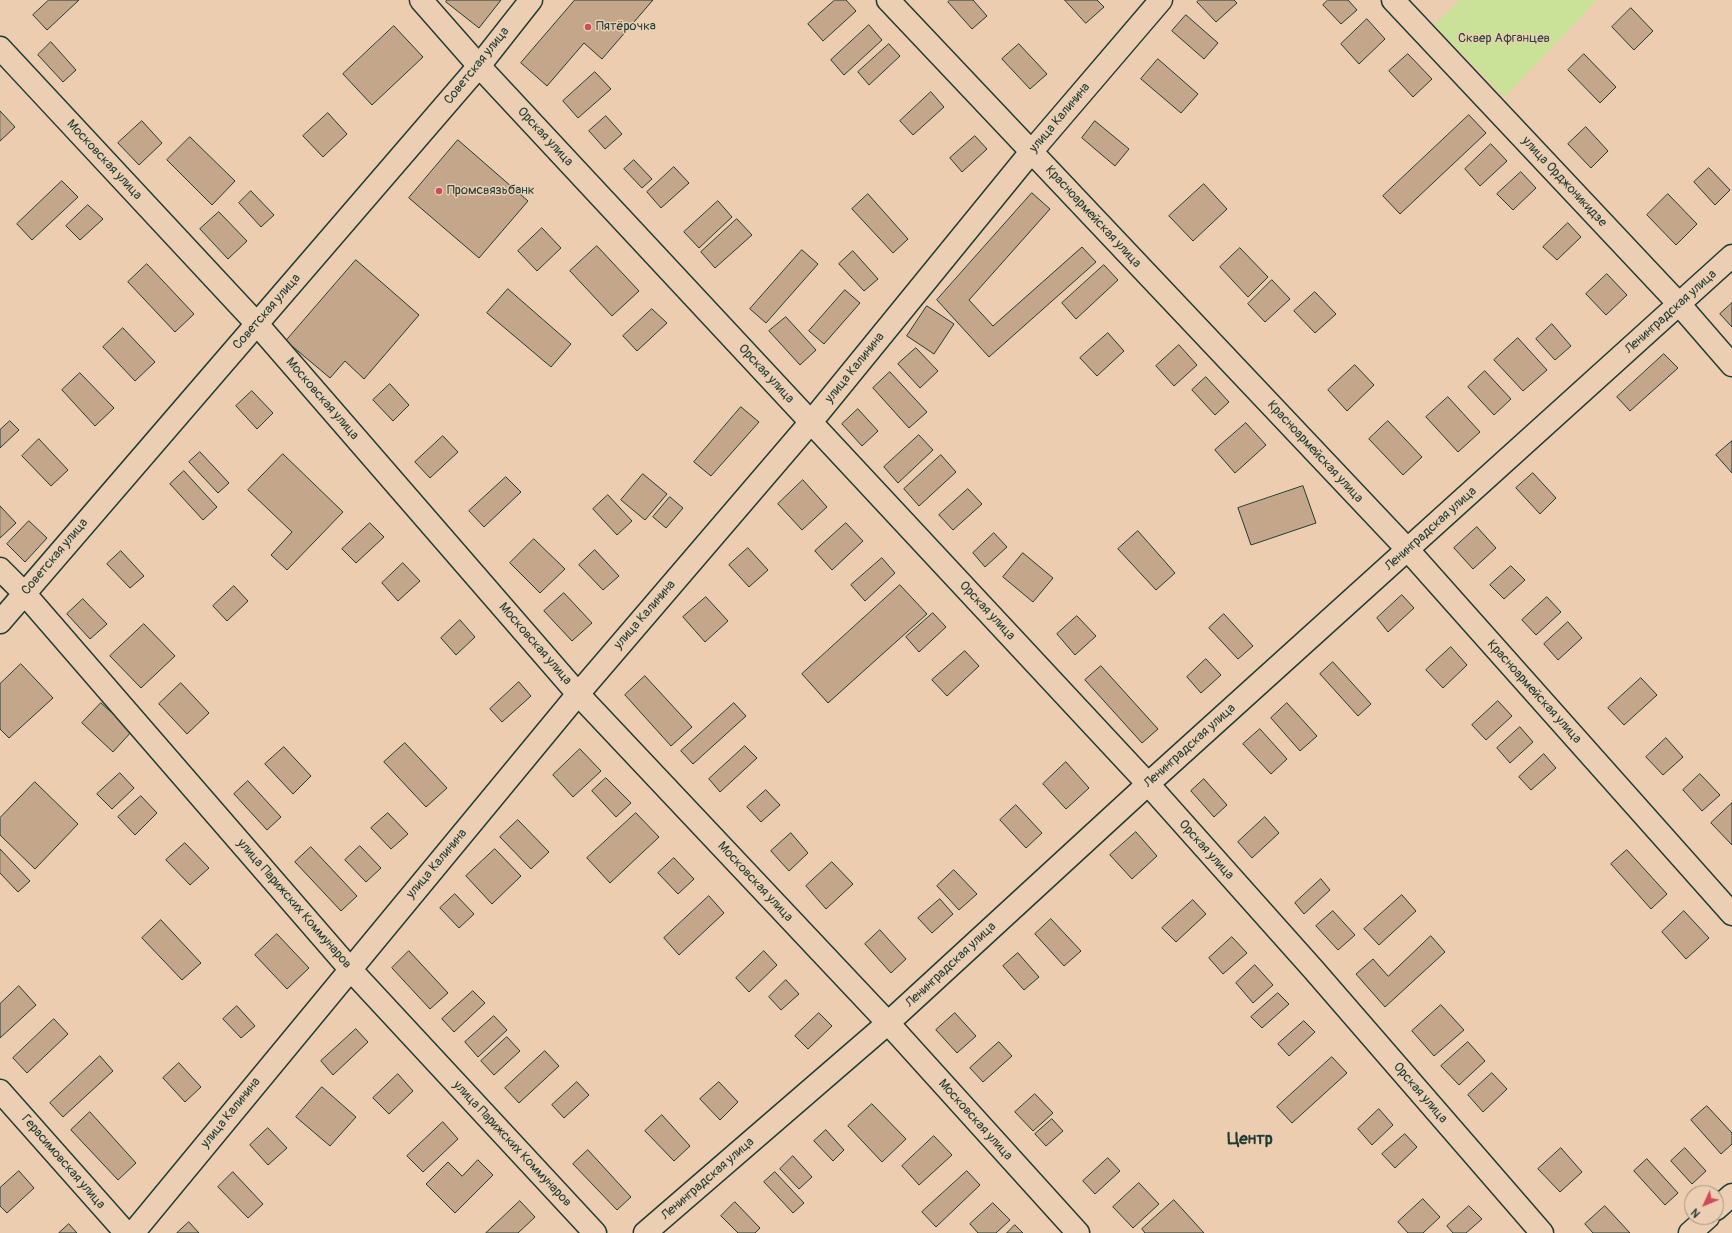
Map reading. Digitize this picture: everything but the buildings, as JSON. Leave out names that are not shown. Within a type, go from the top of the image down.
[{"type":"street","name":"Орская улица","points":[[421,0],[479,66],[1148,784],[1313,969],[1542,1233]]},
{"type":"street","name":"Советская улица","points":[[0,622],[479,66],[530,0]]},
{"type":"street","name":"Красноармейская улица","points":[[888,0],[1408,550],[1732,914]]},
{"type":"street","name":"улица Калинина","points":[[132,1233],[578,694],[811,422],[1031,152],[1161,0]]},
{"type":"street","name":"улица Орджоникидзе","points":[[1393,0],[1679,304],[1732,366]]},
{"type":"street","name":"Московская улица","points":[[0,48],[257,324],[578,694],[888,1023],[1078,1233]]},
{"type":"street","name":"Ленинградская улица","points":[[645,1233],[888,1023],[1148,784],[1732,256]]},
{"type":"street","name":"улица Парижских Коммунаров","points":[[0,569],[24,593],[350,969],[595,1233]]},
{"type":"street","name":"Герасимовская улица","points":[[0,1091],[126,1233]]},
{"type":"street","points":[[1724,1202],[1732,1195]]},
{"type":"street","points":[[1690,1233],[1699,1225]]},
{"type":"green space","name":"Сквер Афганцев","points":[[1460,0],[1597,0],[1505,97],[1434,25]]},
{"type":"place","name":"Пятёрочка","points":[[588,27]]},
{"type":"place","name":"Промсвязьбанк","points":[[439,191]]},
{"type":"district","name":"Центр","points":[[1250,1140]]}]
